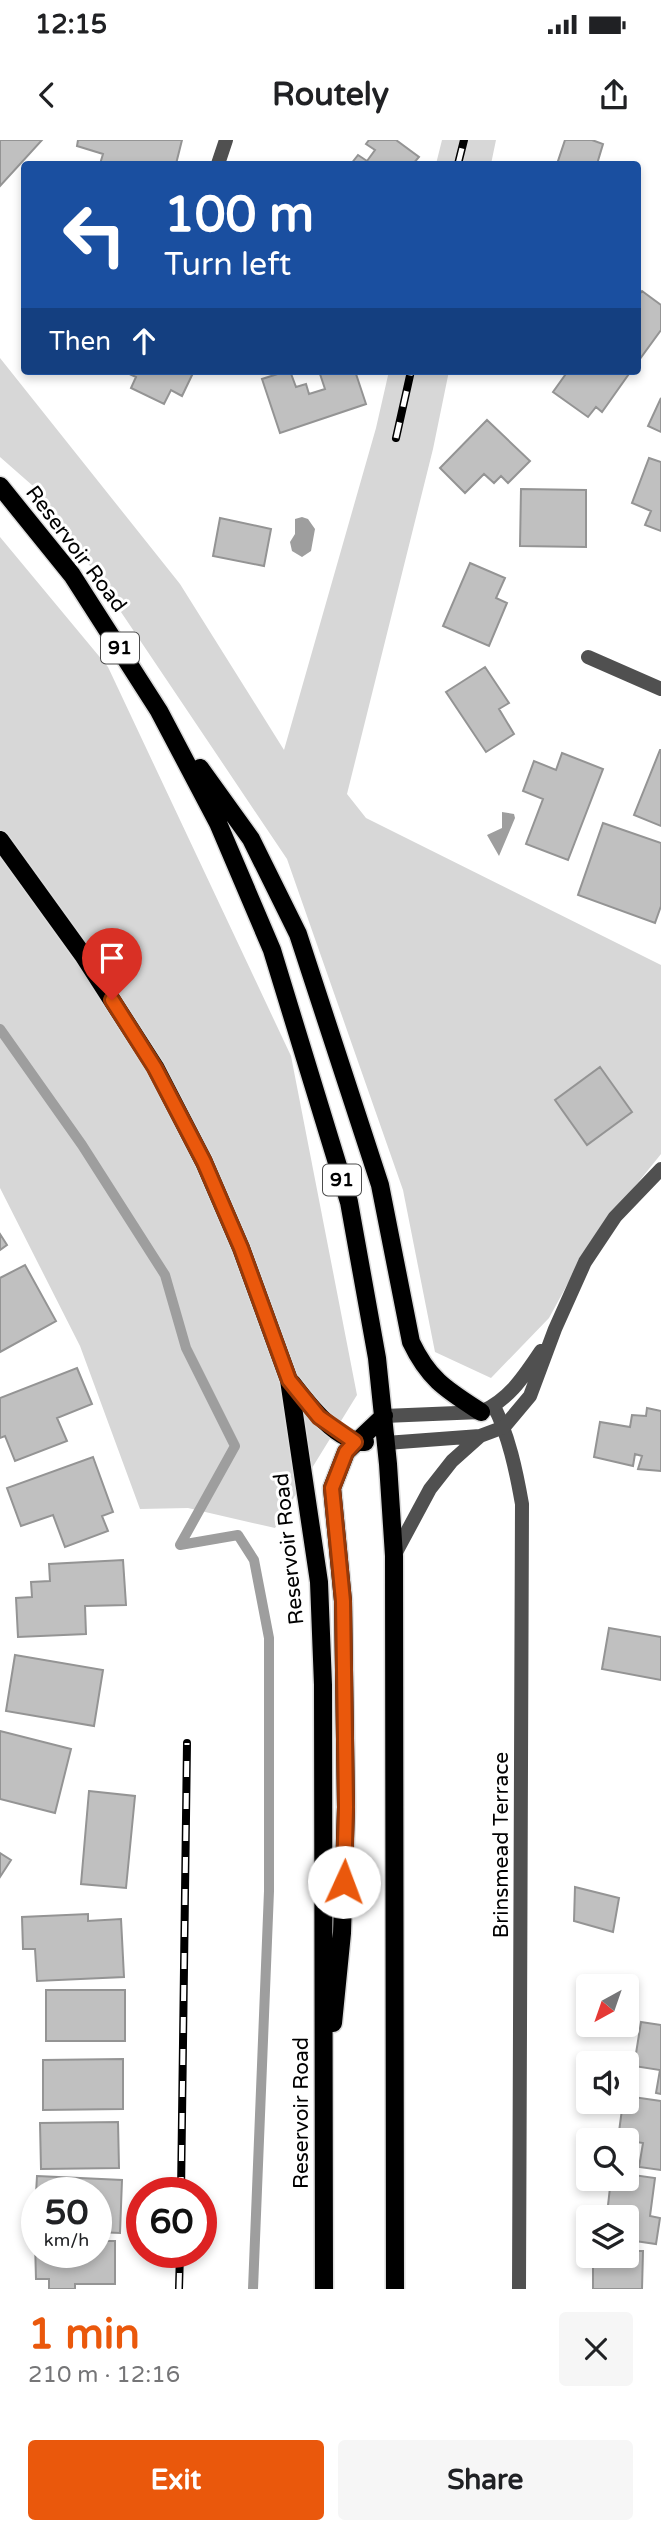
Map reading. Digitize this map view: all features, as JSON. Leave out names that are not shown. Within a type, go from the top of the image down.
[{"type":"main road","name":"Reservoir Road","points":[[0,486],[72,575],[159,711],[218,823],[272,950],[349,1202],[377,1358],[384,1416]]},
{"type":"main road","points":[[159,711],[251,839],[298,934],[380,1185],[411,1342],[423,1366],[440,1384],[488,1409]]},
{"type":"main road","name":"Reservoir Road","points":[[0,840],[83,955],[155,1068],[204,1162],[241,1248],[289,1380],[319,1582],[323,1685],[324,2289]]},
{"type":"main road","points":[[289,1380],[319,1417],[355,1442],[386,1443]]},
{"type":"main road","points":[[324,2073],[335,2011],[342,1933],[346,1807],[343,1601],[332,1488],[346,1452],[384,1416]]},
{"type":"main road","name":"91","points":[[384,1416],[394,1556],[395,2289]]},
{"type":"street","points":[[219,161],[226,140]]},
{"type":"street","points":[[588,657],[661,689]]},
{"type":"street","points":[[386,1443],[480,1436],[504,1427],[530,1396],[584,1262],[615,1217],[661,1169]]},
{"type":"street","points":[[384,1416],[488,1409],[517,1387],[555,1329]]},
{"type":"street","name":"Brinsmead Terrace","points":[[488,1409],[504,1427],[516,1466],[522,1504],[519,2289]]},
{"type":"street","points":[[394,1556],[430,1489],[452,1461],[480,1436]]},
{"type":"shaded area","points":[[442,140],[496,140],[492,161],[437,161]]},
{"type":"shaded area","points":[[0,358],[180,584],[284,750],[376,428],[388,375],[448,375],[433,449],[347,794],[366,818],[661,965],[661,1154],[591,1241],[549,1318],[491,1378],[435,1352],[403,1190],[287,859],[41,493],[0,457]]},
{"type":"shaded area","points":[[295,519],[308,519],[315,529],[311,551],[302,557],[292,551],[290,542],[295,534]]},
{"type":"shaded area","points":[[0,537],[108,667],[291,1056],[357,1395],[275,1528],[188,1508],[140,1509],[80,1346],[0,1188]]},
{"type":"shaded area","points":[[502,812],[514,814],[515,818],[499,856],[487,835],[502,828]]},
{"type":"building","points":[[0,140],[42,140],[21,161],[0,186]]},
{"type":"building","points":[[78,140],[182,140],[177,161],[101,161],[103,154],[77,146]]},
{"type":"building","points":[[369,140],[396,140],[419,157],[416,161],[367,161],[375,150],[366,144]]},
{"type":"building","points":[[565,140],[592,140],[603,144],[598,161],[558,161]]},
{"type":"building","points":[[358,155],[367,161],[353,161]]},
{"type":"building","points":[[641,292],[661,305],[661,330],[641,358]]},
{"type":"building","points":[[132,375],[192,375],[182,396],[171,390],[164,404],[131,388],[136,377]]},
{"type":"building","points":[[274,375],[292,375],[296,387],[306,384],[309,394],[325,389],[320,375],[356,375],[366,404],[280,433],[262,379]]},
{"type":"building","points":[[565,375],[628,375],[602,412],[596,407],[588,417],[553,392]]},
{"type":"building","points":[[661,398],[661,432],[648,426]]},
{"type":"building","points":[[487,420],[530,461],[508,483],[501,476],[494,483],[484,474],[465,493],[440,468]]},
{"type":"building","points":[[649,458],[661,462],[661,531],[645,525],[651,511],[632,503]]},
{"type":"building","points":[[521,489],[586,490],[586,547],[520,546]]},
{"type":"building","points":[[220,518],[271,529],[264,566],[213,556]]},
{"type":"building","points":[[470,563],[505,578],[496,598],[507,603],[489,646],[443,626]]},
{"type":"building","points":[[485,667],[509,703],[499,709],[514,734],[486,752],[446,692]]},
{"type":"building","points":[[661,750],[661,826],[634,815]]},
{"type":"building","points":[[562,753],[603,769],[568,860],[526,844],[543,799],[523,791],[534,761],[556,770]]},
{"type":"building","points":[[603,823],[661,843],[661,906],[655,923],[578,895]]},
{"type":"building","points":[[600,1067],[632,1112],[587,1145],[555,1100]]},
{"type":"building","points":[[0,1234],[7,1245],[0,1250]]},
{"type":"building","points":[[25,1265],[56,1321],[0,1352],[0,1278]]},
{"type":"building","points":[[77,1368],[92,1404],[57,1418],[67,1441],[15,1461],[5,1436],[0,1438],[0,1398]]},
{"type":"building","points":[[647,1408],[661,1411],[661,1471],[638,1469],[642,1456],[635,1454],[633,1466],[594,1457],[600,1422],[630,1427],[632,1415],[646,1416]]},
{"type":"building","points":[[93,1457],[113,1512],[102,1516],[108,1531],[65,1547],[53,1515],[21,1526],[7,1488]]},
{"type":"building","points":[[123,1560],[126,1605],[85,1606],[86,1634],[18,1637],[16,1598],[32,1597],[31,1582],[50,1581],[49,1564]]},
{"type":"building","points":[[609,1628],[661,1637],[661,1680],[602,1669]]},
{"type":"building","points":[[15,1655],[103,1670],[94,1726],[6,1711]]},
{"type":"building","points":[[0,1731],[71,1749],[55,1813],[0,1799]]},
{"type":"building","points":[[89,1791],[135,1796],[126,1888],[81,1884]]},
{"type":"building","points":[[0,1853],[11,1860],[0,1877]]},
{"type":"building","points":[[575,1887],[619,1898],[613,1932],[574,1921]]},
{"type":"building","points":[[88,1914],[88,1921],[121,1919],[124,1977],[37,1981],[35,1949],[23,1949],[22,1917]]},
{"type":"building","points":[[46,1990],[125,1990],[125,2041],[46,2041]]},
{"type":"building","points":[[641,2022],[661,2025],[661,2094],[656,2093],[660,2070],[639,2067],[639,2051],[636,2051]]},
{"type":"building","points":[[123,2059],[123,2109],[43,2110],[43,2060]]},
{"type":"building","points":[[639,2098],[661,2101],[661,2170],[639,2167],[643,2143],[639,2142],[639,2128],[619,2128],[621,2114],[639,2114]]},
{"type":"building","points":[[118,2122],[119,2168],[41,2169],[40,2123]]},
{"type":"building","points":[[639,2176],[655,2178],[650,2216],[660,2218],[656,2244],[639,2242],[639,2205],[608,2205],[610,2191],[639,2191]]},
{"type":"building","points":[[112,2180],[122,2180],[120,2233],[112,2233]]},
{"type":"building","points":[[112,2241],[115,2241],[115,2284],[75,2284],[75,2289],[49,2289],[49,2279],[36,2279],[36,2268],[112,2268]]},
{"type":"building","points":[[639,2251],[643,2251],[642,2289],[593,2289],[593,2268],[639,2268]]},
{"type":"waterway","points":[[0,1029],[82,1145],[165,1275],[186,1348],[235,1446],[180,1545]]},
{"type":"waterway","points":[[180,1545],[238,1535],[254,1560],[269,1638],[269,1891],[253,2289]]},
{"type":"railway","points":[[459,161],[464,140]]},
{"type":"railway","points":[[396,438],[410,375]]},
{"type":"railway","points":[[181,2177],[187,1743]]},
{"type":"railway","points":[[179,2289],[180,2268]]},
{"type":"route","points":[[112,1000],[155,1068],[204,1162],[241,1248],[289,1380],[319,1417],[355,1442],[346,1452],[332,1488],[343,1601],[346,1807],[344,1882]]}]
